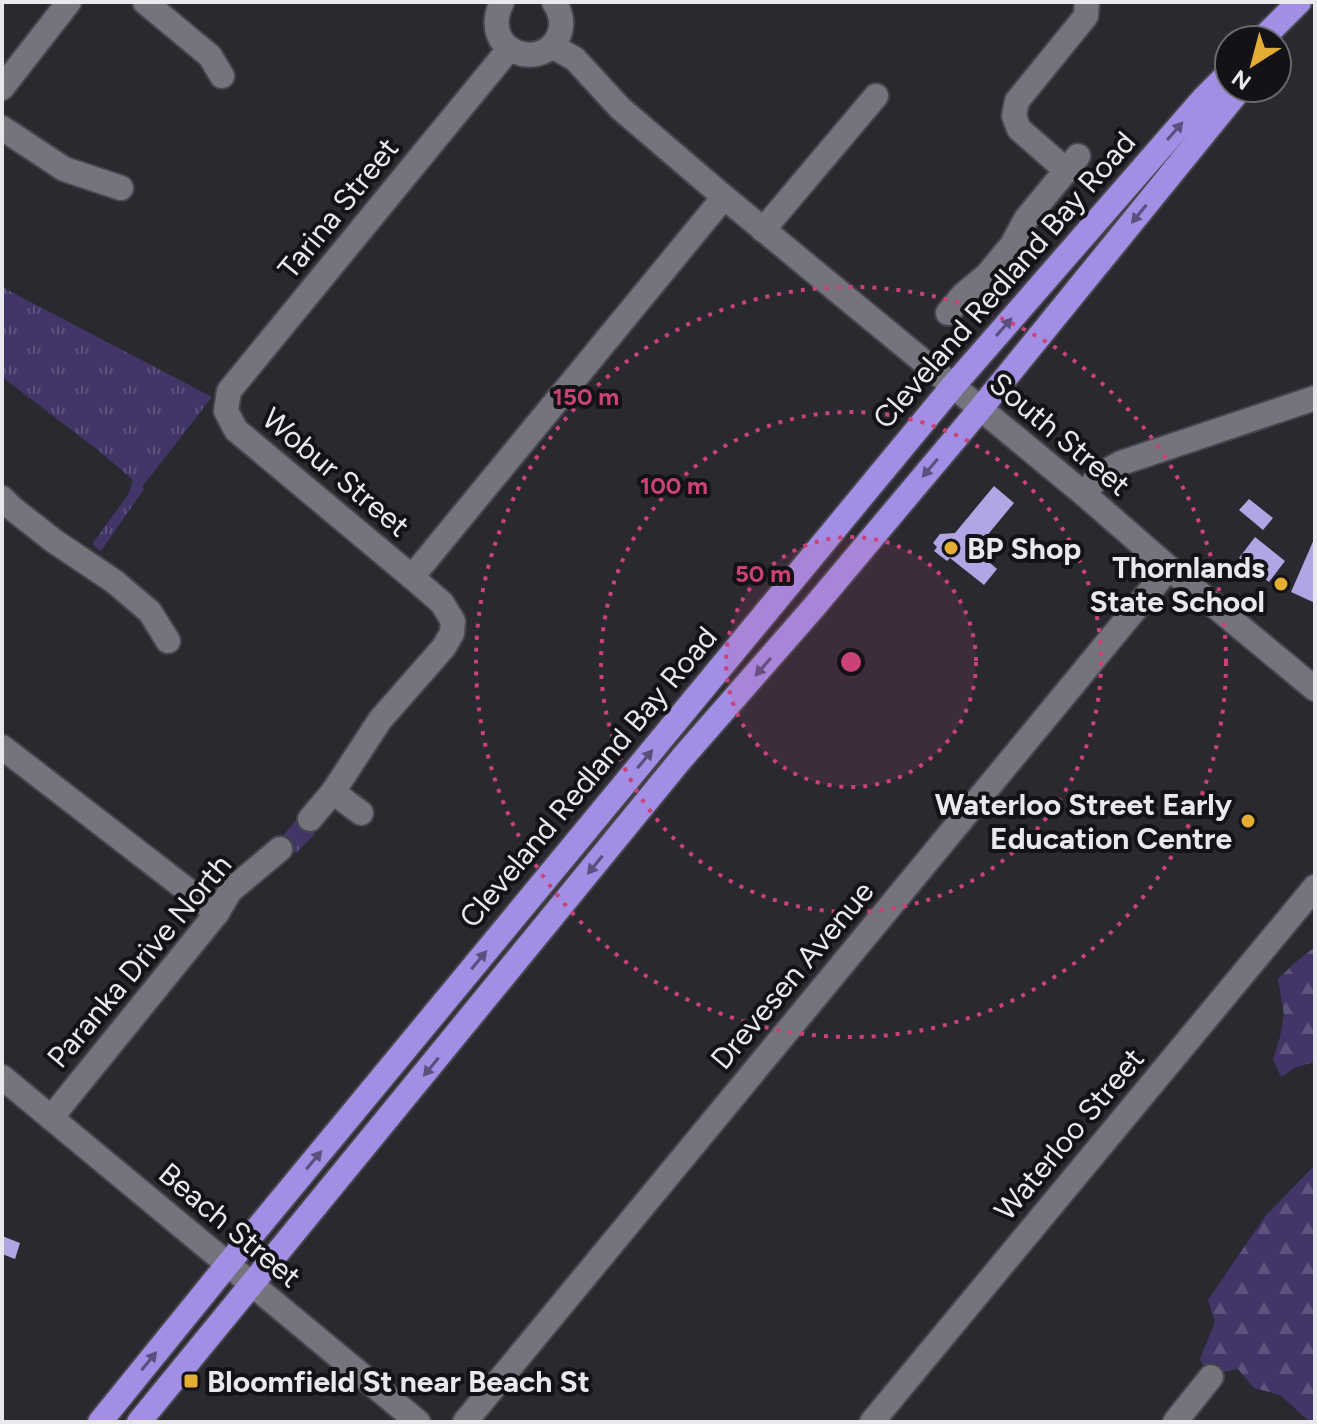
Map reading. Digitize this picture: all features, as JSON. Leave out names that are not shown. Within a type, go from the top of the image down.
[{"type":"highway","points":[[1277,24],[1299,2]]},
{"type":"highway","points":[[1292,24],[1308,2]]},
{"type":"highway","name":"Cleveland Redland Bay Road","points":[[100,1422],[953,386],[1213,89]]},
{"type":"highway","name":"Cleveland Redland Bay Road","points":[[139,1422],[682,758],[981,408],[1228,104]]},
{"type":"street","points":[[2,88],[69,2]]},
{"type":"street","points":[[145,2],[210,56],[222,76]]},
{"type":"street","points":[[502,2],[496,27],[500,39],[509,49],[531,55],[552,46],[558,37],[561,16],[554,2]]},
{"type":"street","points":[[948,313],[1012,245],[1026,219],[1072,163],[1019,129],[1014,116],[1017,101],[1086,16],[1087,2]]},
{"type":"street","name":"South Street","points":[[552,46],[575,59],[620,108],[724,197],[1315,689]]},
{"type":"street","name":"Tarina Street","points":[[226,411],[229,391],[509,49]]},
{"type":"street","points":[[763,230],[876,96]]},
{"type":"street","points":[[2,128],[64,169],[121,188]]},
{"type":"street","points":[[412,577],[724,197]]},
{"type":"street","points":[[1084,494],[1100,475],[1121,463],[1315,398]]},
{"type":"street","name":"Wobur Street","points":[[226,411],[236,430],[442,603],[453,621],[452,633],[444,647],[380,720],[333,792]]},
{"type":"street","points":[[2,498],[54,541],[115,582],[150,612],[168,641]]},
{"type":"street","name":"Drevesen Avenue","points":[[465,1422],[1169,568]]},
{"type":"street","points":[[2,747],[217,913]]},
{"type":"street","points":[[310,819],[333,792],[361,813]]},
{"type":"street","name":"Paranka Drive North","points":[[51,1118],[217,913],[230,891],[280,849]]},
{"type":"street","name":"Waterloo Street","points":[[872,1422],[1315,887]]},
{"type":"street","name":"Beach Street","points":[[2,1077],[418,1422]]},
{"type":"street","points":[[1175,1422],[1211,1377]]},
{"type":"green space","points":[[2,287],[212,397],[142,487],[144,489],[101,551],[92,544],[128,495],[133,480],[2,377]]},
{"type":"green space","points":[[297,819],[315,834],[296,853],[282,837]]},
{"type":"green space","points":[[1315,947],[1315,1062],[1296,1067],[1281,1077],[1273,1059],[1284,1014],[1278,979]]},
{"type":"green space","points":[[1315,1165],[1315,1422],[1310,1422],[1280,1395],[1254,1388],[1238,1369],[1219,1373],[1205,1370],[1200,1359],[1215,1322],[1208,1300],[1266,1215]]},
{"type":"building","points":[[994,486],[1014,503],[975,550],[997,569],[984,585],[950,558],[947,561],[934,551],[937,547],[933,543],[940,534],[955,533]]},
{"type":"building","points":[[1249,499],[1273,518],[1263,530],[1239,510]]},
{"type":"building","points":[[1255,537],[1285,561],[1269,582],[1239,558]]},
{"type":"building","points":[[1315,537],[1315,603],[1291,592]]},
{"type":"building","points":[[2,1236],[20,1243],[15,1259],[2,1254]]},
{"type":"place","name":"BP Shop","points":[[951,548]]},
{"type":"place","name":"Thornlands State School","points":[[1281,584]]},
{"type":"place","name":"Waterloo Street Early Education Centre","points":[[1248,821]]},
{"type":"place","name":"Bloomfield St near Beach St","points":[[191,1381]]}]
